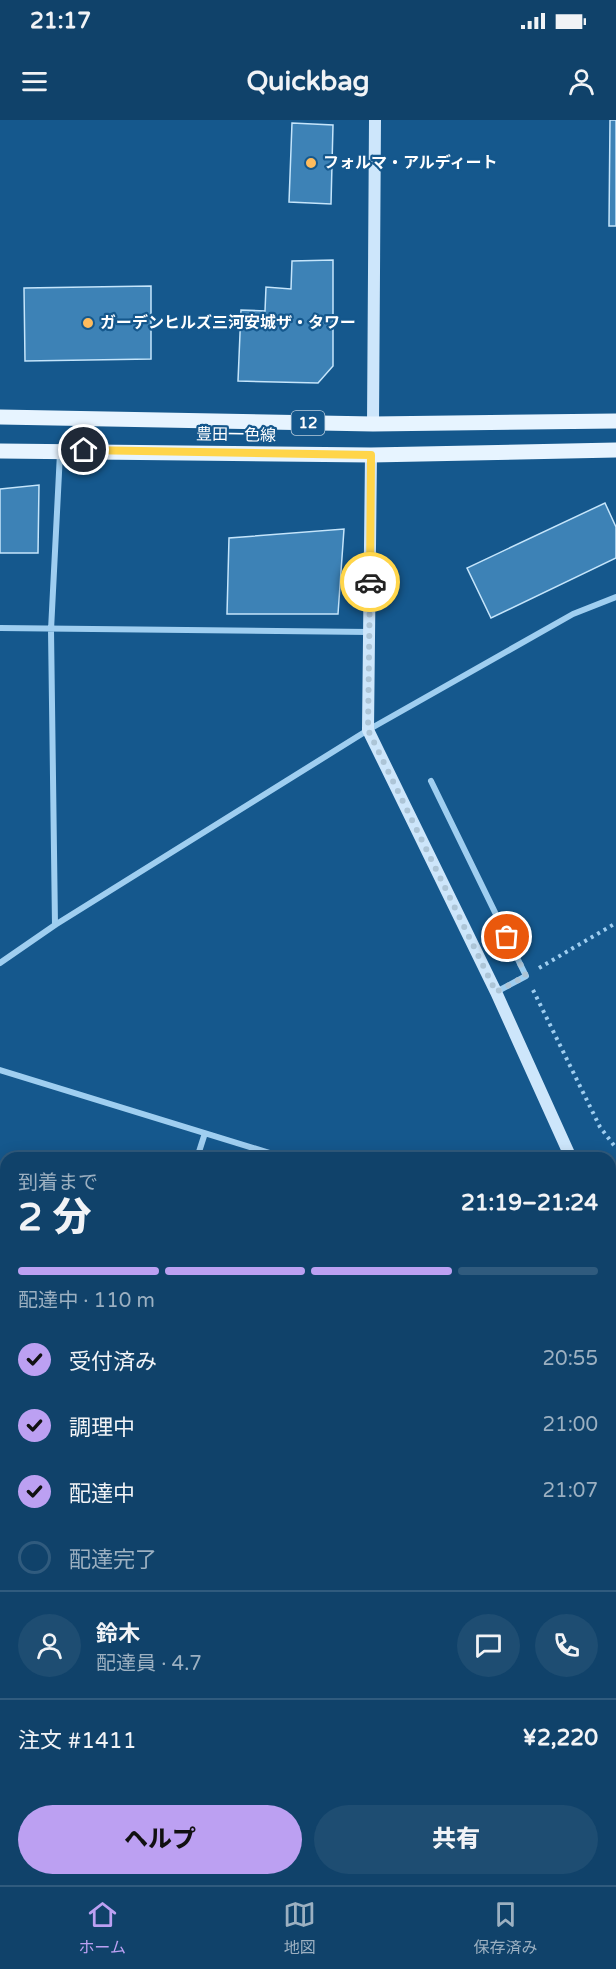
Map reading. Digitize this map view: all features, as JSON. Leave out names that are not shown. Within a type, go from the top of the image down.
[{"type":"main road","name":"豊田一色線","points":[[0,417],[373,424],[616,421]]},
{"type":"main road","name":"豊田一色線","points":[[0,450],[371,455],[616,450]]},
{"type":"street","points":[[373,424],[375,120]]},
{"type":"street","points":[[55,925],[51,630],[60,450]]},
{"type":"street","points":[[371,455],[368,730],[496,992],[568,1152]]},
{"type":"street","points":[[0,963],[55,925],[368,730],[573,614],[616,597]]},
{"type":"street","points":[[0,628],[370,632]]},
{"type":"street","points":[[431,782],[526,976],[496,992]]},
{"type":"street","points":[[0,1070],[267,1152]]},
{"type":"street","points":[[199,1152],[205,1133]]},
{"type":"path","points":[[616,923],[526,976],[600,1127],[616,1148]]},
{"type":"building","points":[[610,120],[616,120],[616,226],[609,226]]},
{"type":"building","name":"フォルマ・アルディート","points":[[292,123],[333,125],[331,204],[289,202]]},
{"type":"building","points":[[333,260],[333,366],[318,383],[238,381],[241,310],[265,311],[266,287],[291,289],[292,261]]},
{"type":"building","name":"ガーデンヒルズ三河安城ザ・タワー","points":[[151,286],[151,359],[25,361],[24,288]]},
{"type":"building","points":[[39,485],[38,553],[0,553],[0,489]]},
{"type":"building","points":[[605,503],[616,527],[616,558],[491,618],[467,568]]},
{"type":"building","points":[[344,529],[338,614],[227,614],[229,538]]},
{"type":"way so far","points":[[370,582],[368,730],[496,992],[526,976],[507,937]]},
{"type":"place","name":"フォルマ・アルディート","points":[[311,163]]},
{"type":"place","name":"ガーデンヒルズ三河安城ザ・タワー","points":[[88,323]]},
{"type":"route","points":[[84,450],[371,455],[370,582]]}]
